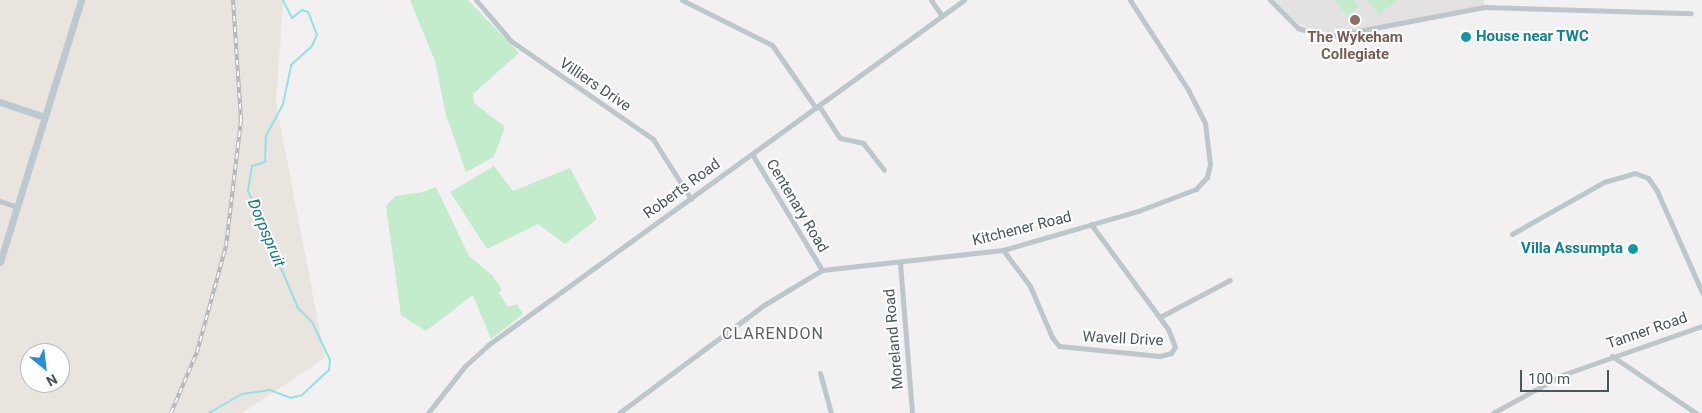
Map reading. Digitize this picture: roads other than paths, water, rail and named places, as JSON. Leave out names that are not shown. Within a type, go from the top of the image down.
[{"type":"main road","points":[[0,262],[81,0]]},
{"type":"main road","points":[[0,102],[45,117]]},
{"type":"street","name":"Villiers Drive","points":[[476,0],[511,41],[653,139],[691,199]]},
{"type":"street","points":[[682,0],[772,45],[840,138],[863,143],[884,170]]},
{"type":"street","points":[[931,0],[942,16]]},
{"type":"street","name":"Roberts Road","points":[[428,413],[465,366],[488,345],[964,0]]},
{"type":"street","name":"Kitchener Road","points":[[619,413],[764,305],[822,270],[900,263],[1003,250],[1181,197],[1201,184],[1210,164],[1205,123],[1198,107],[1130,0]]},
{"type":"street","points":[[1270,0],[1298,28],[1327,36],[1484,8],[1691,13]]},
{"type":"street","points":[[1484,0],[1484,8]]},
{"type":"street","name":"Centenary Road","points":[[752,154],[822,270]]},
{"type":"street","points":[[1512,234],[1604,182],[1635,172],[1648,178],[1657,191],[1702,292]]},
{"type":"street","points":[[0,201],[17,206]]},
{"type":"street","name":"Wavell Drive","points":[[1003,250],[1030,286],[1052,337],[1059,346],[1166,356],[1173,351],[1175,343],[1160,317],[1091,224]]},
{"type":"street","name":"Moreland Road","points":[[900,263],[912,413]]},
{"type":"street","points":[[1160,317],[1230,280]]},
{"type":"street","name":"Tanner Road","points":[[1493,413],[1562,375],[1702,326]]},
{"type":"street","points":[[1612,356],[1696,413]]},
{"type":"street","points":[[820,373],[831,413]]},
{"type":"waterway","name":"Dorpspruit","points":[[209,413],[242,394],[270,390],[291,398],[302,395],[329,370],[330,360],[312,322],[298,308],[248,191],[252,166],[265,162],[266,136],[283,104],[291,65],[312,46],[317,35],[308,12],[302,10],[292,18],[283,0]]},
{"type":"railway","points":[[171,413],[197,352],[226,246],[241,120],[233,0]]},
{"type":"place","name":"The Wykeham Collegiate","points":[[1355,20]]},
{"type":"place","name":"House near TWC","points":[[1466,37]]},
{"type":"place","name":"Villa Assumpta","points":[[1633,249]]},
{"type":"district","name":"CLARENDON","points":[[773,334]]}]
